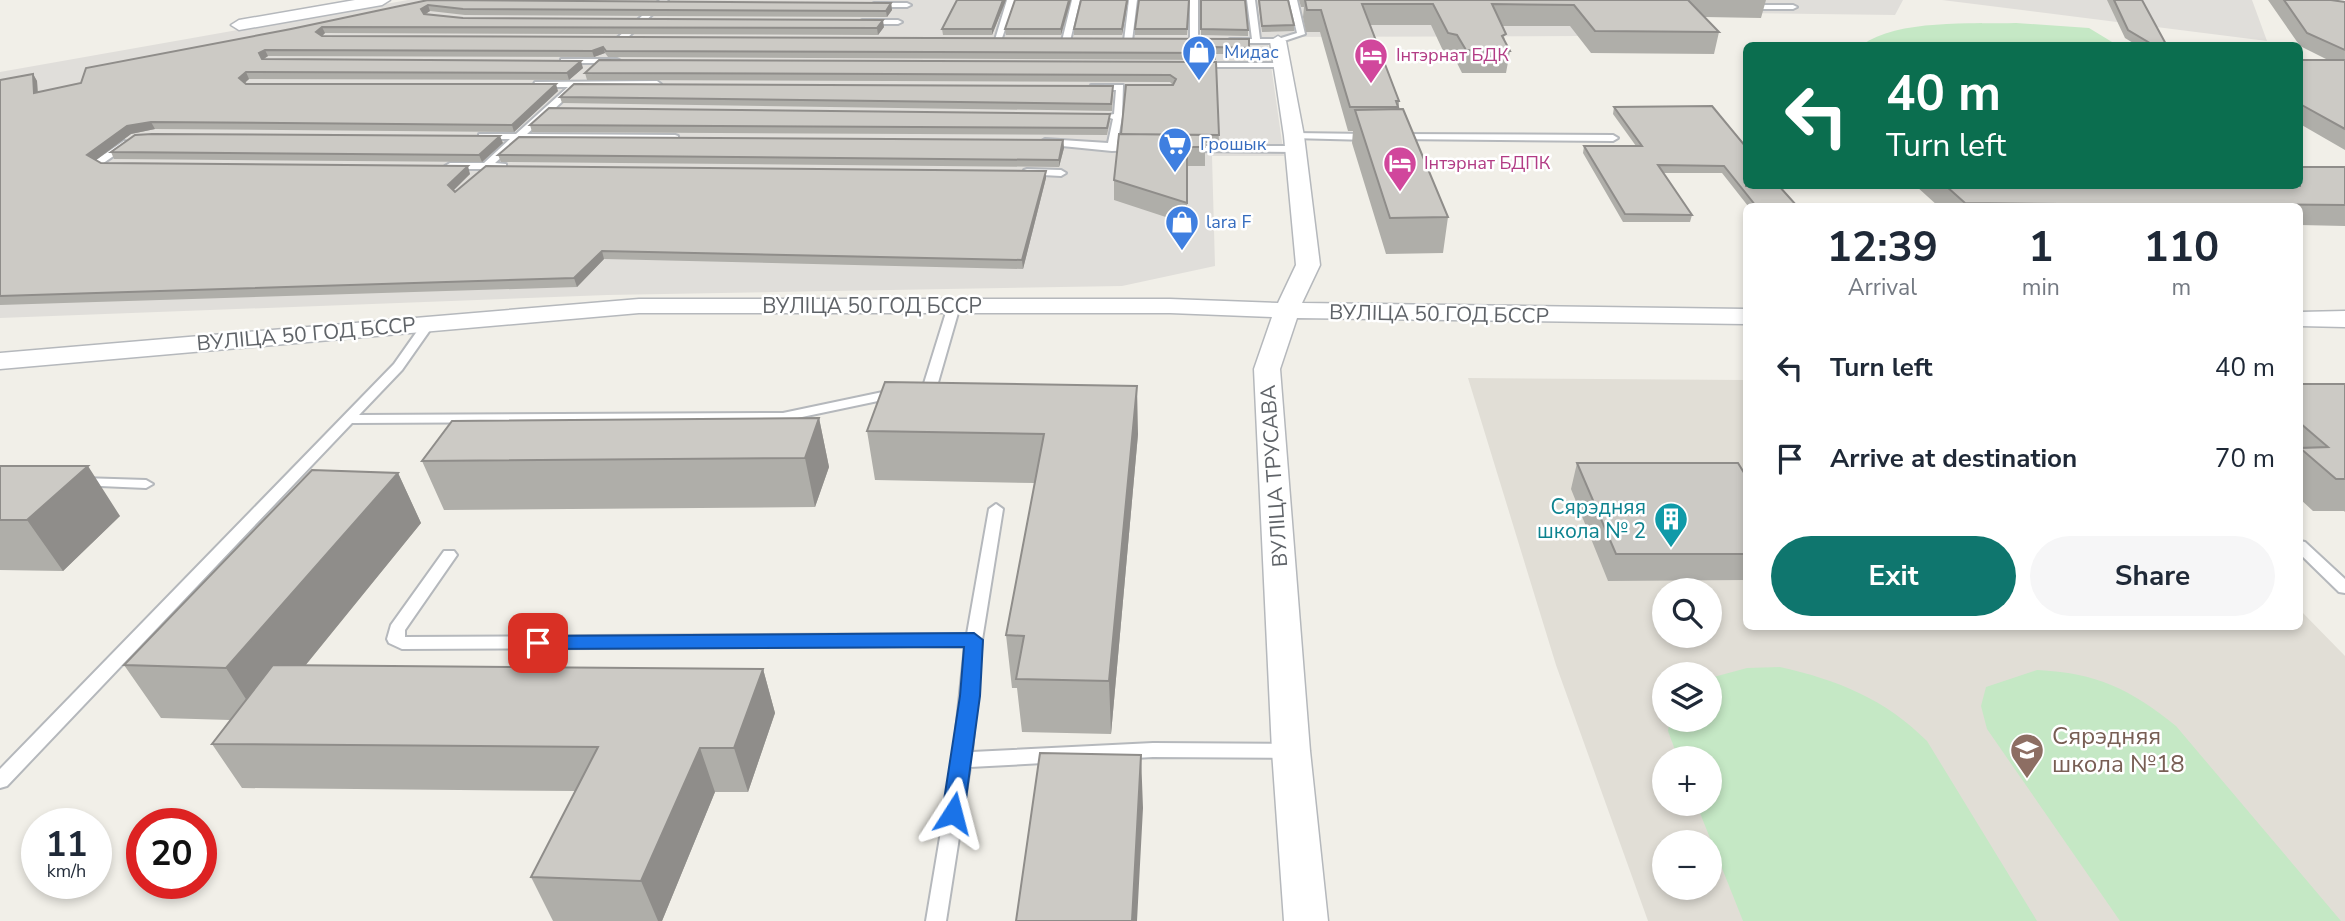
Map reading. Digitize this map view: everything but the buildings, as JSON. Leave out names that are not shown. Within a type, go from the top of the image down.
[{"type":"street","points":[[239,26],[382,0]]},
{"type":"street","name":"ВУЛІЦА ТРУСАВА","points":[[1272,49],[1294,143],[1308,265],[1286,312],[1267,369],[1291,751],[1306,921]]},
{"type":"street","name":"ВУЛІЦА 50 ГОД БССР","points":[[0,361],[639,306],[1170,306],[1286,312],[1743,316]]},
{"type":"street","points":[[2303,319],[2345,319]]},
{"type":"lane","points":[[997,41],[1011,0]]},
{"type":"lane","points":[[1066,41],[1076,0]]},
{"type":"lane","points":[[1128,41],[1133,0]]},
{"type":"lane","points":[[1194,0],[1194,41]]},
{"type":"lane","points":[[1251,0],[1272,49]]},
{"type":"lane","points":[[1184,65],[1272,49],[1301,34],[1293,0]]},
{"type":"lane","points":[[647,3],[666,2]]},
{"type":"lane","points":[[595,65],[618,41],[666,2]]},
{"type":"lane","points":[[866,5],[909,2]]},
{"type":"lane","points":[[893,32],[909,2]]},
{"type":"lane","points":[[1729,6],[1793,7]]},
{"type":"lane","points":[[1296,12],[1310,12]]},
{"type":"lane","points":[[627,21],[654,22]]},
{"type":"lane","points":[[857,22],[898,22]]},
{"type":"lane","points":[[604,41],[632,41]]},
{"type":"lane","points":[[984,41],[1011,41]]},
{"type":"lane","points":[[1052,41],[1079,41]]},
{"type":"lane","points":[[1116,41],[1141,41]]},
{"type":"lane","points":[[1181,41],[1206,41]]},
{"type":"lane","points":[[1218,41],[1272,49]]},
{"type":"lane","points":[[557,61],[595,65],[626,61]]},
{"type":"lane","points":[[522,84],[580,80],[674,84]]},
{"type":"lane","points":[[477,176],[580,80]]},
{"type":"lane","points":[[1078,87],[1133,88]]},
{"type":"lane","points":[[1112,148],[1120,88]]},
{"type":"lane","points":[[547,109],[561,109]]},
{"type":"lane","points":[[1102,115],[1118,117]]},
{"type":"lane","points":[[475,136],[683,138]]},
{"type":"lane","points":[[119,166],[99,162],[135,138]]},
{"type":"lane","points":[[1177,148],[1294,143],[1613,138]]},
{"type":"lane","points":[[1030,142],[1151,148]]},
{"type":"lane","points":[[432,166],[513,167]]},
{"type":"lane","points":[[1020,172],[1061,173]]},
{"type":"lane","points":[[348,419],[783,417],[890,393],[935,393],[954,306]]},
{"type":"lane","points":[[0,781],[398,367],[429,323]]},
{"type":"lane","points":[[66,481],[146,484]]},
{"type":"lane","points":[[936,921],[962,760],[974,640],[996,509]]},
{"type":"lane","points":[[2303,550],[2345,588]]},
{"type":"lane","points":[[449,555],[397,629],[395,639],[402,643],[974,640]]},
{"type":"lane","points":[[962,760],[1153,750],[1291,751]]},
{"type":"shaded area","points":[[408,0],[1903,0],[1895,15],[1567,11],[1578,36],[1267,37],[1284,156],[1212,156],[1215,266],[1122,286],[607,295],[0,318],[0,72]]},
{"type":"shaded area","points":[[1942,0],[2252,0],[2267,41]]},
{"type":"shaded area","name":"Сярэдняя школа №18","points":[[1468,378],[1743,380],[1743,630],[2303,630],[2303,613],[2345,656],[2345,921],[1648,921],[1556,665]]},
{"type":"green space","points":[[2016,23],[2089,28],[2112,42],[1868,42],[1895,31],[1915,27]]},
{"type":"green space","points":[[1780,667],[1822,678],[1860,693],[1911,726],[1927,741],[2037,921],[1743,921],[1722,868],[1722,830],[1707,830],[1701,816],[1722,816],[1722,746],[1674,746],[1668,732],[1722,732],[1722,675],[1747,668]]},
{"type":"green space","points":[[2037,670],[2078,675],[2112,685],[2143,702],[2176,726],[2341,921],[2120,921],[1987,729],[1981,706],[1986,687]]},
{"type":"place","name":"Мидас","points":[[1199,82]]},
{"type":"place","name":"Інтэрнат БДК","points":[[1371,85]]},
{"type":"place","name":"Грошык","points":[[1175,174]]},
{"type":"place","name":"Інтэрнат БДПК","points":[[1400,193]]},
{"type":"place","name":"lara F","points":[[1182,252]]},
{"type":"place","name":"Сярэдняя школа № 2","points":[[1671,549]]},
{"type":"place","name":"Сярэдняя школа №18","points":[[2027,780]]},
{"type":"route","points":[[538,643],[974,640],[970,696],[953,813]]}]
